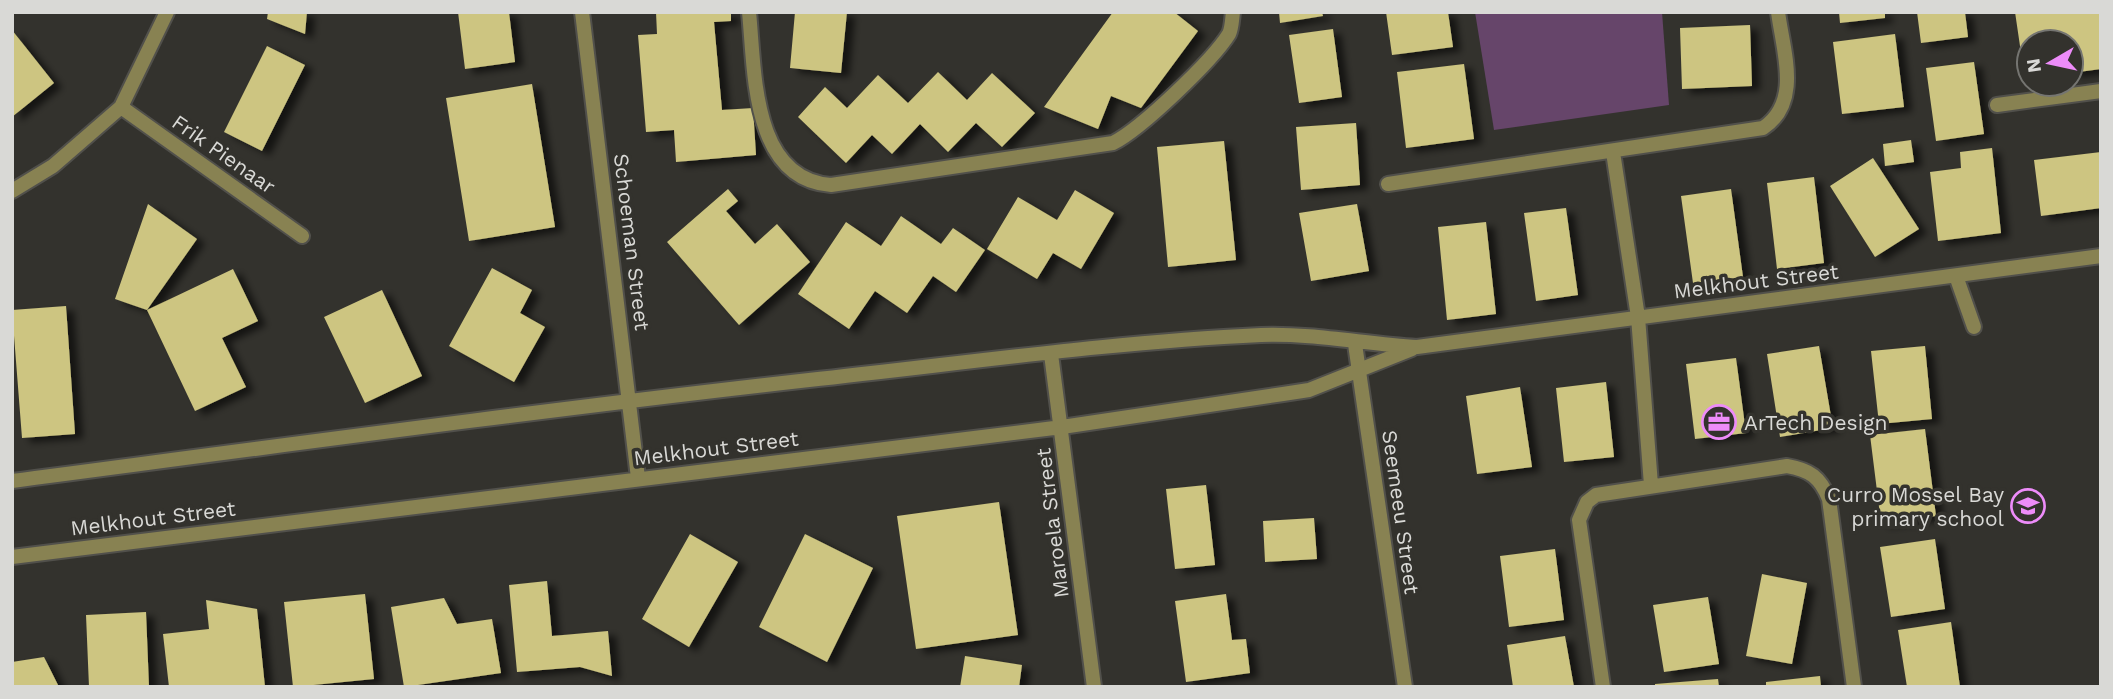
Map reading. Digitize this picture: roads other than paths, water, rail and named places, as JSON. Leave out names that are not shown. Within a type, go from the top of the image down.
[{"type":"street","points":[[12,191],[53,166],[121,107],[167,12]]},
{"type":"street","name":"Schoeman Street","points":[[582,12],[639,478]]},
{"type":"street","points":[[749,12],[760,111],[766,136],[791,170],[817,184],[831,185],[1113,144],[1146,120],[1219,47],[1231,31],[1233,12]]},
{"type":"street","points":[[1388,184],[1763,128],[1776,120],[1788,89],[1778,12]]},
{"type":"street","points":[[1997,105],[2101,91]]},
{"type":"street","name":"Frik Pienaar","points":[[121,107],[302,236]]},
{"type":"street","points":[[1613,152],[1638,317],[1651,485]]},
{"type":"street","name":"Melkhout Street","points":[[12,481],[631,400],[1051,354],[1262,335],[1307,336],[1355,344],[1417,347],[2101,256]]},
{"type":"street","points":[[1956,276],[1974,327]]},
{"type":"street","name":"Seemeeu Street","points":[[1355,344],[1405,687]]},
{"type":"street","name":"Melkhout Street","points":[[12,557],[1062,427],[1309,390],[1417,347]]},
{"type":"street","name":"Maroela Street","points":[[1051,354],[1094,687]]},
{"type":"street","points":[[1603,687],[1579,520],[1587,502],[1596,495],[1651,485],[1787,466],[1807,470],[1822,481],[1829,499],[1854,687]]},
{"type":"place","name":"ArTech Design","points":[[1719,422]]},
{"type":"place","name":"Curro Mossel Bay primary school","points":[[2028,506]]}]
